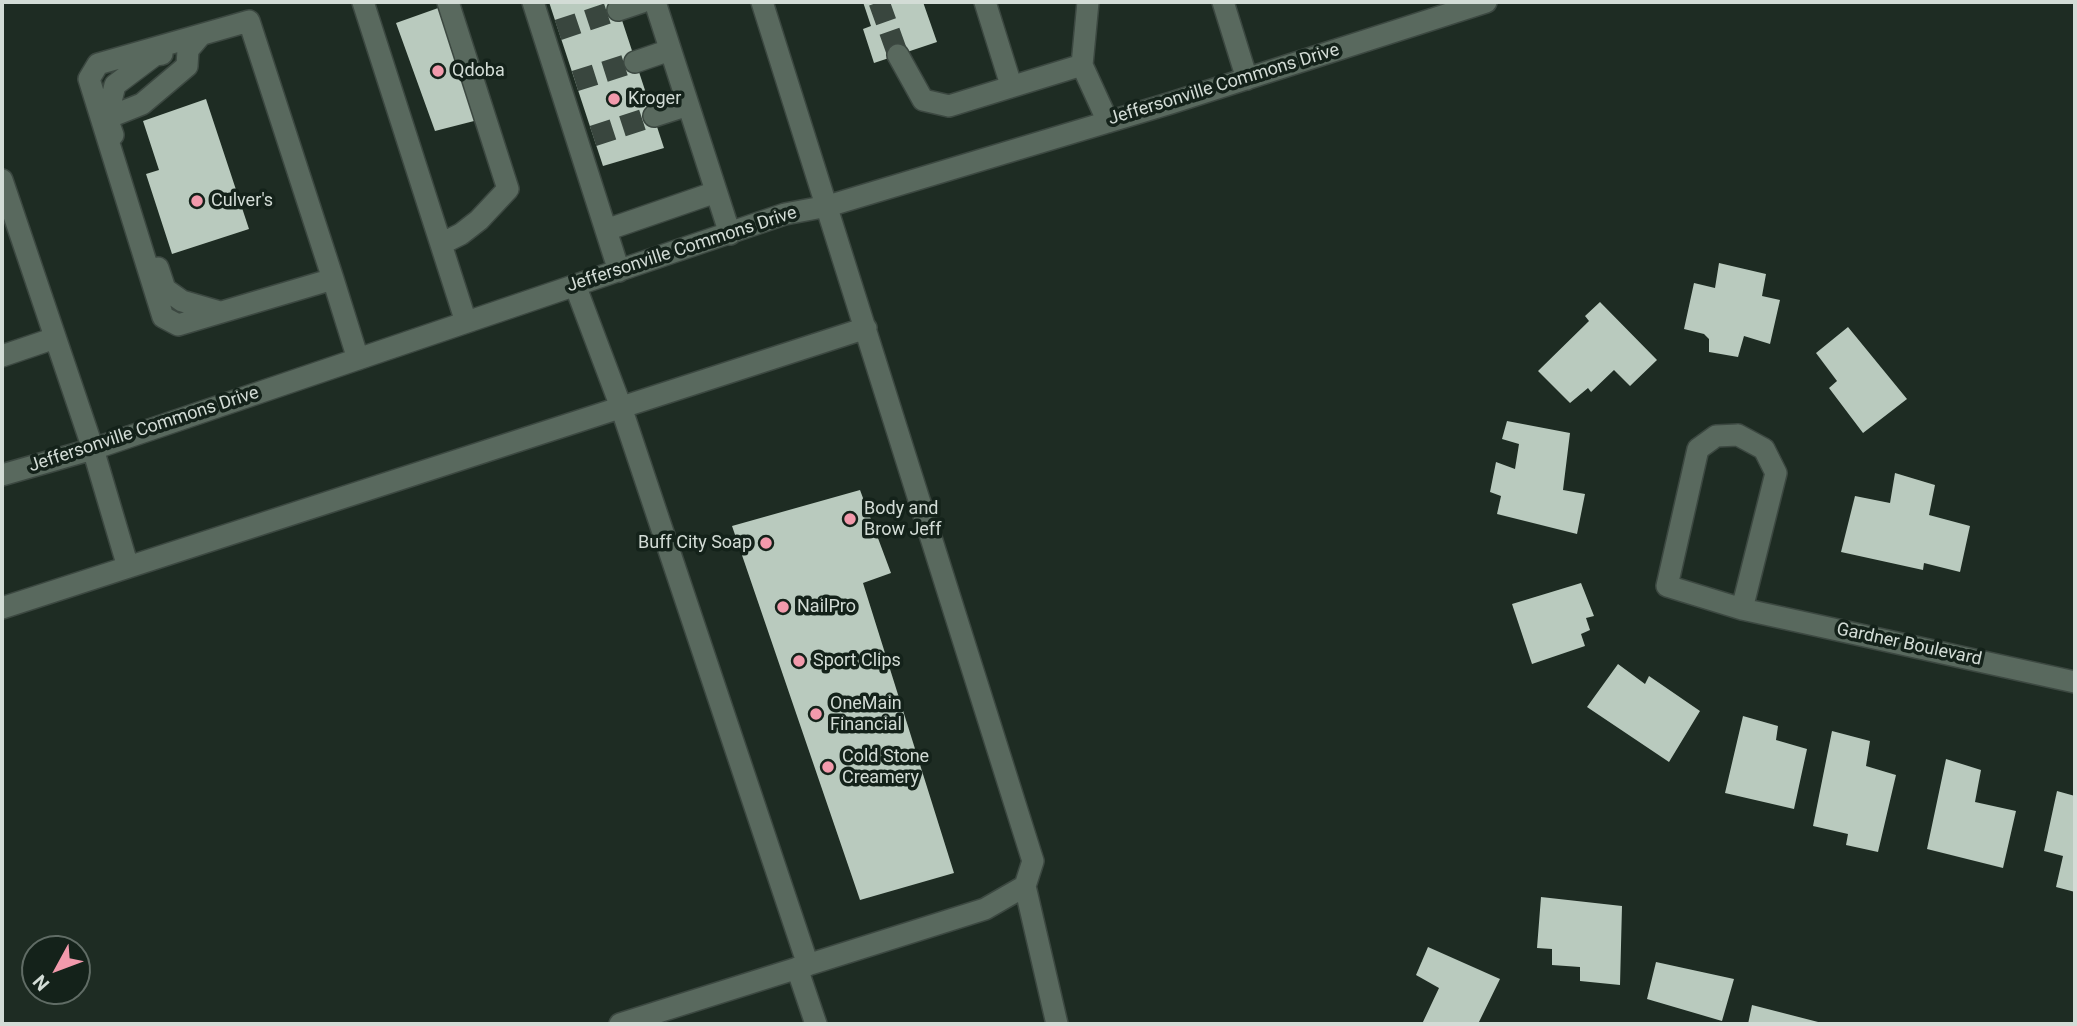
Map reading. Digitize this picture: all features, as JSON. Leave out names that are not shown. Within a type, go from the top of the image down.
[{"type":"street","points":[[363,2],[466,322]]},
{"type":"street","points":[[441,244],[479,220],[508,189],[448,2]]},
{"type":"street","points":[[533,2],[551,32],[585,139],[606,230],[619,271]]},
{"type":"street","points":[[618,10],[642,2]]},
{"type":"street","points":[[655,2],[730,234]]},
{"type":"street","points":[[762,2],[1033,861],[1025,886],[1057,1024]]},
{"type":"street","points":[[985,2],[1011,85]]},
{"type":"street","points":[[1088,2],[1082,65],[1108,122]]},
{"type":"street","points":[[1223,2],[1247,79]]},
{"type":"street","name":"Jeffersonville Commons Drive","points":[[2,475],[93,449],[785,214],[828,206],[1247,79],[1446,8],[1486,2]]},
{"type":"street","points":[[220,312],[183,302],[165,289],[107,118],[115,85],[155,55],[250,21],[358,359]]},
{"type":"street","points":[[107,118],[142,104],[187,66],[194,43]]},
{"type":"street","points":[[194,43],[98,64],[89,79],[163,317],[178,325],[333,279]]},
{"type":"street","points":[[635,62],[670,50]]},
{"type":"street","points":[[898,55],[923,100],[949,106],[1082,65]]},
{"type":"street","points":[[654,116],[688,105]]},
{"type":"street","points":[[2,180],[93,449],[128,567]]},
{"type":"street","points":[[606,230],[716,192]]},
{"type":"street","points":[[575,285],[621,407],[803,966],[816,1024]]},
{"type":"street","points":[[2,608],[866,328]]},
{"type":"street","points":[[2,356],[55,338]]},
{"type":"street","name":"Gardner Boulevard","points":[[1742,609],[1776,473],[1764,449],[1738,435],[1716,436],[1698,449],[1667,586],[1742,609],[2075,682]]},
{"type":"street","points":[[620,1024],[985,909],[1025,886]]},
{"type":"building","name":"Kroger","points":[[549,2],[616,2],[664,148],[603,166]]},
{"type":"building","points":[[863,2],[923,2],[937,42],[874,63],[863,29],[871,26]]},
{"type":"building","name":"Qdoba","points":[[441,7],[478,120],[435,131],[396,23]]},
{"type":"building","name":"Culver's","points":[[206,99],[249,229],[172,254],[146,174],[159,170],[143,121]]},
{"type":"building","points":[[1719,263],[1766,274],[1762,296],[1780,300],[1770,344],[1744,336],[1738,357],[1709,352],[1709,339],[1704,334],[1684,329],[1694,283],[1715,288]]},
{"type":"building","points":[[1600,302],[1657,360],[1630,386],[1614,370],[1591,392],[1588,388],[1570,403],[1538,371],[1589,321],[1585,316]]},
{"type":"building","points":[[1848,327],[1907,399],[1863,433],[1829,388],[1837,381],[1816,353]]},
{"type":"building","points":[[1507,421],[1570,433],[1563,490],[1585,494],[1577,534],[1497,514],[1501,496],[1490,492],[1496,462],[1515,469],[1519,444],[1502,439]]},
{"type":"building","points":[[1895,473],[1935,485],[1929,515],[1970,526],[1960,572],[1924,563],[1923,570],[1841,552],[1855,496],[1890,503]]},
{"type":"building","points":[[860,490],[891,573],[863,583],[954,873],[860,900],[732,526]]},
{"type":"building","points":[[1581,583],[1594,616],[1586,618],[1590,630],[1581,634],[1585,646],[1532,664],[1512,604]]},
{"type":"building","points":[[1618,664],[1645,684],[1649,676],[1700,711],[1669,762],[1587,707]]},
{"type":"building","points":[[1743,716],[1778,726],[1776,740],[1807,749],[1794,809],[1725,793]]},
{"type":"building","points":[[1832,731],[1870,741],[1866,766],[1896,775],[1878,852],[1846,845],[1848,834],[1813,826]]},
{"type":"building","points":[[1946,759],[1981,770],[1975,802],[2016,811],[2003,868],[1927,849]]},
{"type":"building","points":[[2057,791],[2075,796],[2075,892],[2056,887],[2063,856],[2044,851]]},
{"type":"building","points":[[1541,897],[1622,906],[1620,985],[1580,981],[1580,967],[1552,965],[1552,949],[1537,948]]},
{"type":"building","points":[[1428,947],[1500,979],[1478,1024],[1422,1024],[1439,988],[1416,975]]},
{"type":"building","points":[[1656,962],[1734,979],[1722,1021],[1647,999]]},
{"type":"building","points":[[1752,1005],[1822,1023],[1822,1024],[1748,1024]]},
{"type":"tunnel","points":[[879,2],[898,55]]},
{"type":"tunnel","points":[[558,30],[618,10]]},
{"type":"tunnel","points":[[575,81],[635,62]]},
{"type":"tunnel","points":[[593,136],[654,116]]},
{"type":"place","name":"Qdoba","points":[[438,71]]},
{"type":"place","name":"Kroger","points":[[614,99]]},
{"type":"place","name":"Culver's","points":[[197,201]]},
{"type":"place","name":"Body and Brow Jeff","points":[[850,519]]},
{"type":"place","name":"Buff City Soap","points":[[766,543]]},
{"type":"place","name":"NailPro","points":[[783,607]]},
{"type":"place","name":"Sport Clips","points":[[799,661]]},
{"type":"place","name":"OneMain Financial","points":[[816,714]]},
{"type":"place","name":"Cold Stone Creamery","points":[[828,767]]}]
